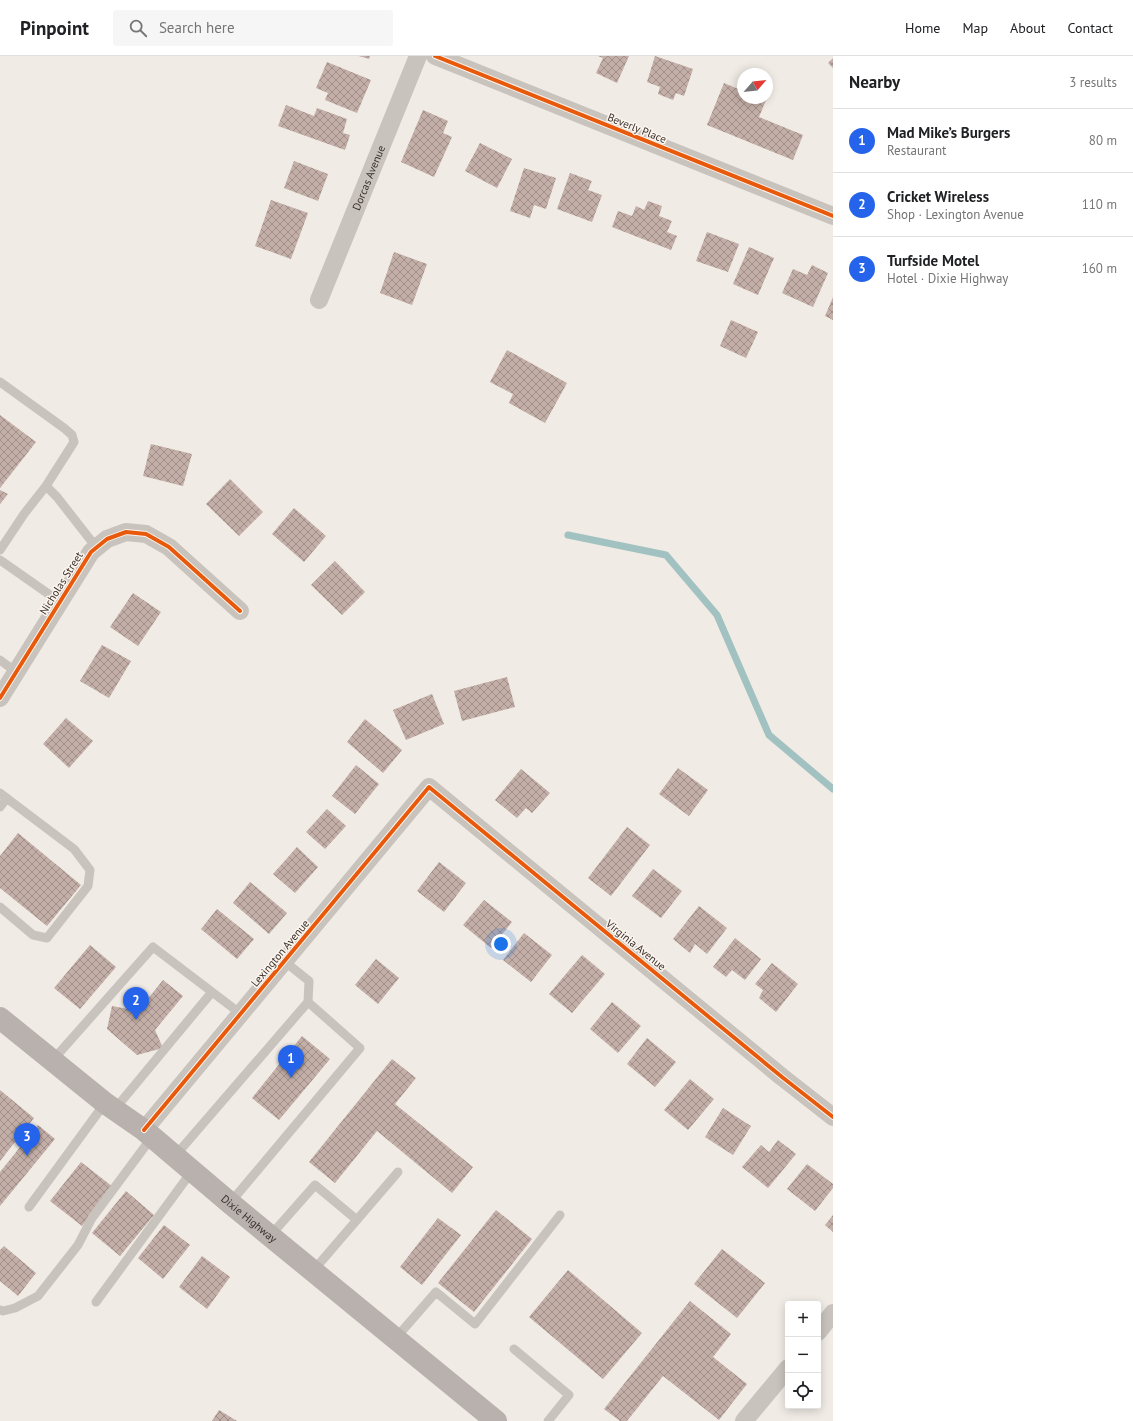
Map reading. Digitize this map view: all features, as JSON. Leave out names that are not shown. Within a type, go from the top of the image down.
[{"type":"main road","name":"Dixie Highway","points":[[0,1018],[52,1061],[148,1134],[496,1421]]},
{"type":"street","name":"Dorcas Avenue","points":[[319,300],[418,56]]},
{"type":"street","name":"Beverly Place","points":[[435,56],[833,216]]},
{"type":"street","name":"Nicholas Street","points":[[0,698],[91,552],[107,539],[126,532],[146,534],[169,547],[240,611]]},
{"type":"street","name":"Lexington Avenue","points":[[148,1134],[241,1014],[429,787]]},
{"type":"street","name":"Virginia Avenue","points":[[429,787],[782,1077],[833,1117]]},
{"type":"street","points":[[821,1328],[833,1313]]},
{"type":"street","points":[[744,1421],[785,1372]]},
{"type":"lane","points":[[0,382],[64,428],[72,436],[74,442],[46,486],[24,514],[0,550]]},
{"type":"lane","points":[[46,486],[57,497],[96,547]]},
{"type":"lane","points":[[0,560],[60,602]]},
{"type":"lane","points":[[0,660],[16,672]]},
{"type":"lane","points":[[0,807],[3,796],[74,849],[90,870],[88,886],[47,938],[33,935],[0,907]]},
{"type":"lane","points":[[52,1061],[153,947],[241,1014]]},
{"type":"lane","points":[[175,1156],[308,1002],[309,982],[284,961]]},
{"type":"lane","points":[[29,1207],[110,1106],[212,992]]},
{"type":"lane","points":[[230,1203],[360,1048],[308,1002]]},
{"type":"lane","points":[[0,1310],[3,1311],[15,1308],[38,1296],[78,1245],[92,1218],[148,1134]]},
{"type":"lane","points":[[96,1302],[192,1171]]},
{"type":"lane","points":[[313,1271],[398,1172]]},
{"type":"lane","points":[[270,1236],[315,1185],[357,1220]]},
{"type":"lane","points":[[395,1339],[436,1292],[475,1324],[560,1214]]},
{"type":"lane","points":[[514,1349],[569,1395],[548,1421]]},
{"type":"building","points":[[359,56],[370,56],[369,59]]},
{"type":"building","points":[[598,56],[629,56],[617,83],[596,73],[603,58]]},
{"type":"building","points":[[655,56],[693,69],[684,96],[676,93],[673,100],[658,94],[660,87],[647,82]]},
{"type":"building","points":[[833,58],[833,68],[828,63]]},
{"type":"building","points":[[327,62],[371,80],[357,113],[325,100],[328,93],[316,88]]},
{"type":"building","points":[[724,83],[737,88],[737,104],[764,104],[759,117],[803,135],[793,160],[707,125]]},
{"type":"building","points":[[286,105],[314,116],[317,108],[347,119],[343,133],[350,135],[345,150],[278,126]]},
{"type":"building","points":[[423,110],[448,121],[443,133],[452,137],[434,177],[401,162]]},
{"type":"building","points":[[480,143],[512,159],[497,188],[465,171]]},
{"type":"building","points":[[294,161],[328,174],[318,201],[284,188]]},
{"type":"building","points":[[524,168],[556,178],[546,209],[534,205],[530,218],[510,211]]},
{"type":"building","points":[[570,173],[592,181],[588,190],[602,195],[592,222],[557,209]]},
{"type":"building","points":[[271,200],[308,213],[291,259],[255,246]]},
{"type":"building","points":[[648,201],[662,206],[659,216],[672,221],[667,232],[677,236],[671,250],[612,227],[618,211],[632,216],[636,206],[644,210]]},
{"type":"building","points":[[707,232],[739,244],[728,272],[696,261]]},
{"type":"building","points":[[749,247],[774,258],[758,295],[733,284]]},
{"type":"building","points":[[394,252],[427,264],[412,305],[380,293]]},
{"type":"building","points":[[812,265],[828,273],[813,307],[782,293],[793,269],[807,275]]},
{"type":"building","points":[[833,297],[833,320],[825,316]]},
{"type":"building","points":[[731,320],[758,332],[746,358],[720,346]]},
{"type":"building","points":[[507,350],[567,383],[545,423],[509,403],[513,394],[490,382]]},
{"type":"building","points":[[0,415],[36,442],[0,488]]},
{"type":"building","points":[[151,444],[192,454],[183,486],[143,476]]},
{"type":"building","points":[[230,479],[263,512],[239,536],[206,504]]},
{"type":"building","points":[[0,490],[8,494],[0,504]]},
{"type":"building","points":[[294,508],[326,536],[304,562],[272,534]]},
{"type":"building","points":[[335,561],[365,592],[342,615],[311,585]]},
{"type":"building","points":[[133,593],[161,612],[138,646],[110,627]]},
{"type":"building","points":[[102,645],[131,661],[109,698],[80,681]]},
{"type":"building","points":[[507,677],[515,707],[462,721],[454,691]]},
{"type":"building","points":[[432,694],[444,724],[406,740],[393,710]]},
{"type":"building","points":[[66,718],[93,741],[69,768],[43,744]]},
{"type":"building","points":[[365,719],[402,750],[383,773],[347,742]]},
{"type":"building","points":[[356,765],[379,784],[355,814],[332,796]]},
{"type":"building","points":[[678,768],[708,790],[689,816],[659,794]]},
{"type":"building","points":[[521,769],[550,793],[532,813],[526,808],[517,818],[495,800]]},
{"type":"building","points":[[327,809],[346,826],[325,849],[306,832]]},
{"type":"building","points":[[627,827],[650,845],[611,896],[588,878]]},
{"type":"building","points":[[18,833],[81,885],[47,926],[0,888],[0,856]]},
{"type":"building","points":[[297,847],[318,867],[295,893],[273,874]]},
{"type":"building","points":[[439,862],[466,883],[444,912],[417,891]]},
{"type":"building","points":[[653,869],[682,891],[661,918],[632,896]]},
{"type":"building","points":[[250,882],[287,913],[269,934],[233,903]]},
{"type":"building","points":[[484,900],[512,922],[491,948],[463,925]]},
{"type":"building","points":[[699,906],[727,928],[707,954],[695,944],[690,953],[673,939]]},
{"type":"building","points":[[217,909],[254,939],[237,959],[201,929]]},
{"type":"building","points":[[524,933],[552,955],[531,982],[503,960]]},
{"type":"building","points":[[735,938],[761,959],[745,980],[732,970],[726,977],[713,967]]},
{"type":"building","points":[[90,945],[116,967],[80,1009],[54,988]]},
{"type":"building","points":[[582,955],[605,974],[572,1013],[549,994]]},
{"type":"building","points":[[376,959],[399,978],[378,1004],[355,985]]},
{"type":"building","points":[[772,963],[798,984],[776,1012],[759,998],[763,990],[755,984]]},
{"type":"building","points":[[163,980],[183,996],[155,1030],[163,1048],[137,1055],[107,1029],[112,1006],[138,1011]]},
{"type":"building","points":[[612,1002],[641,1026],[618,1053],[590,1029]]},
{"type":"building","points":[[302,1036],[330,1059],[279,1120],[252,1098]]},
{"type":"building","points":[[647,1038],[676,1062],[655,1087],[627,1064]]},
{"type":"building","points":[[392,1059],[416,1078],[395,1104],[473,1167],[452,1193],[377,1131],[335,1183],[309,1162]]},
{"type":"building","points":[[690,1079],[714,1099],[688,1130],[664,1110]]},
{"type":"building","points":[[0,1090],[34,1118],[0,1161]]},
{"type":"building","points":[[723,1108],[751,1126],[733,1155],[705,1137]]},
{"type":"building","points":[[38,1125],[55,1139],[0,1206],[0,1172]]},
{"type":"building","points":[[778,1140],[796,1154],[768,1188],[742,1167],[761,1145],[769,1152]]},
{"type":"building","points":[[81,1162],[113,1187],[82,1226],[50,1201]]},
{"type":"building","points":[[807,1164],[833,1184],[833,1188],[815,1211],[787,1189]]},
{"type":"building","points":[[126,1191],[154,1215],[120,1256],[92,1233]]},
{"type":"building","points":[[496,1210],[532,1239],[474,1312],[438,1283]]},
{"type":"building","points":[[833,1215],[833,1232],[825,1225]]},
{"type":"building","points":[[438,1218],[461,1235],[422,1285],[400,1267]]},
{"type":"building","points":[[164,1225],[190,1245],[163,1279],[138,1258]]},
{"type":"building","points":[[4,1246],[36,1273],[18,1296],[0,1281],[0,1250]]},
{"type":"building","points":[[722,1249],[765,1283],[737,1318],[694,1284]]},
{"type":"building","points":[[202,1256],[230,1277],[207,1309],[179,1287]]},
{"type":"building","points":[[568,1270],[642,1333],[603,1379],[529,1317]]},
{"type":"building","points":[[690,1301],[731,1334],[713,1357],[747,1384],[719,1420],[663,1376],[627,1421],[620,1421],[604,1409]]},
{"type":"building","points":[[219,1410],[237,1421],[212,1421]]},
{"type":"waterway","points":[[568,535],[666,555],[717,615],[769,735],[833,789]]},
{"type":"cycle path","points":[[435,56],[833,216]]},
{"type":"cycle path","points":[[0,698],[91,552],[107,539],[126,532],[146,534],[169,547],[240,611]]},
{"type":"cycle path","points":[[144,1130],[429,787],[782,1077],[833,1117]]},
{"type":"place","name":"Cricket Wireless","points":[[136,1020]]},
{"type":"place","name":"Mad Mike’s Burgers","points":[[291,1078]]},
{"type":"place","name":"Turfside Motel","points":[[27,1156]]}]
